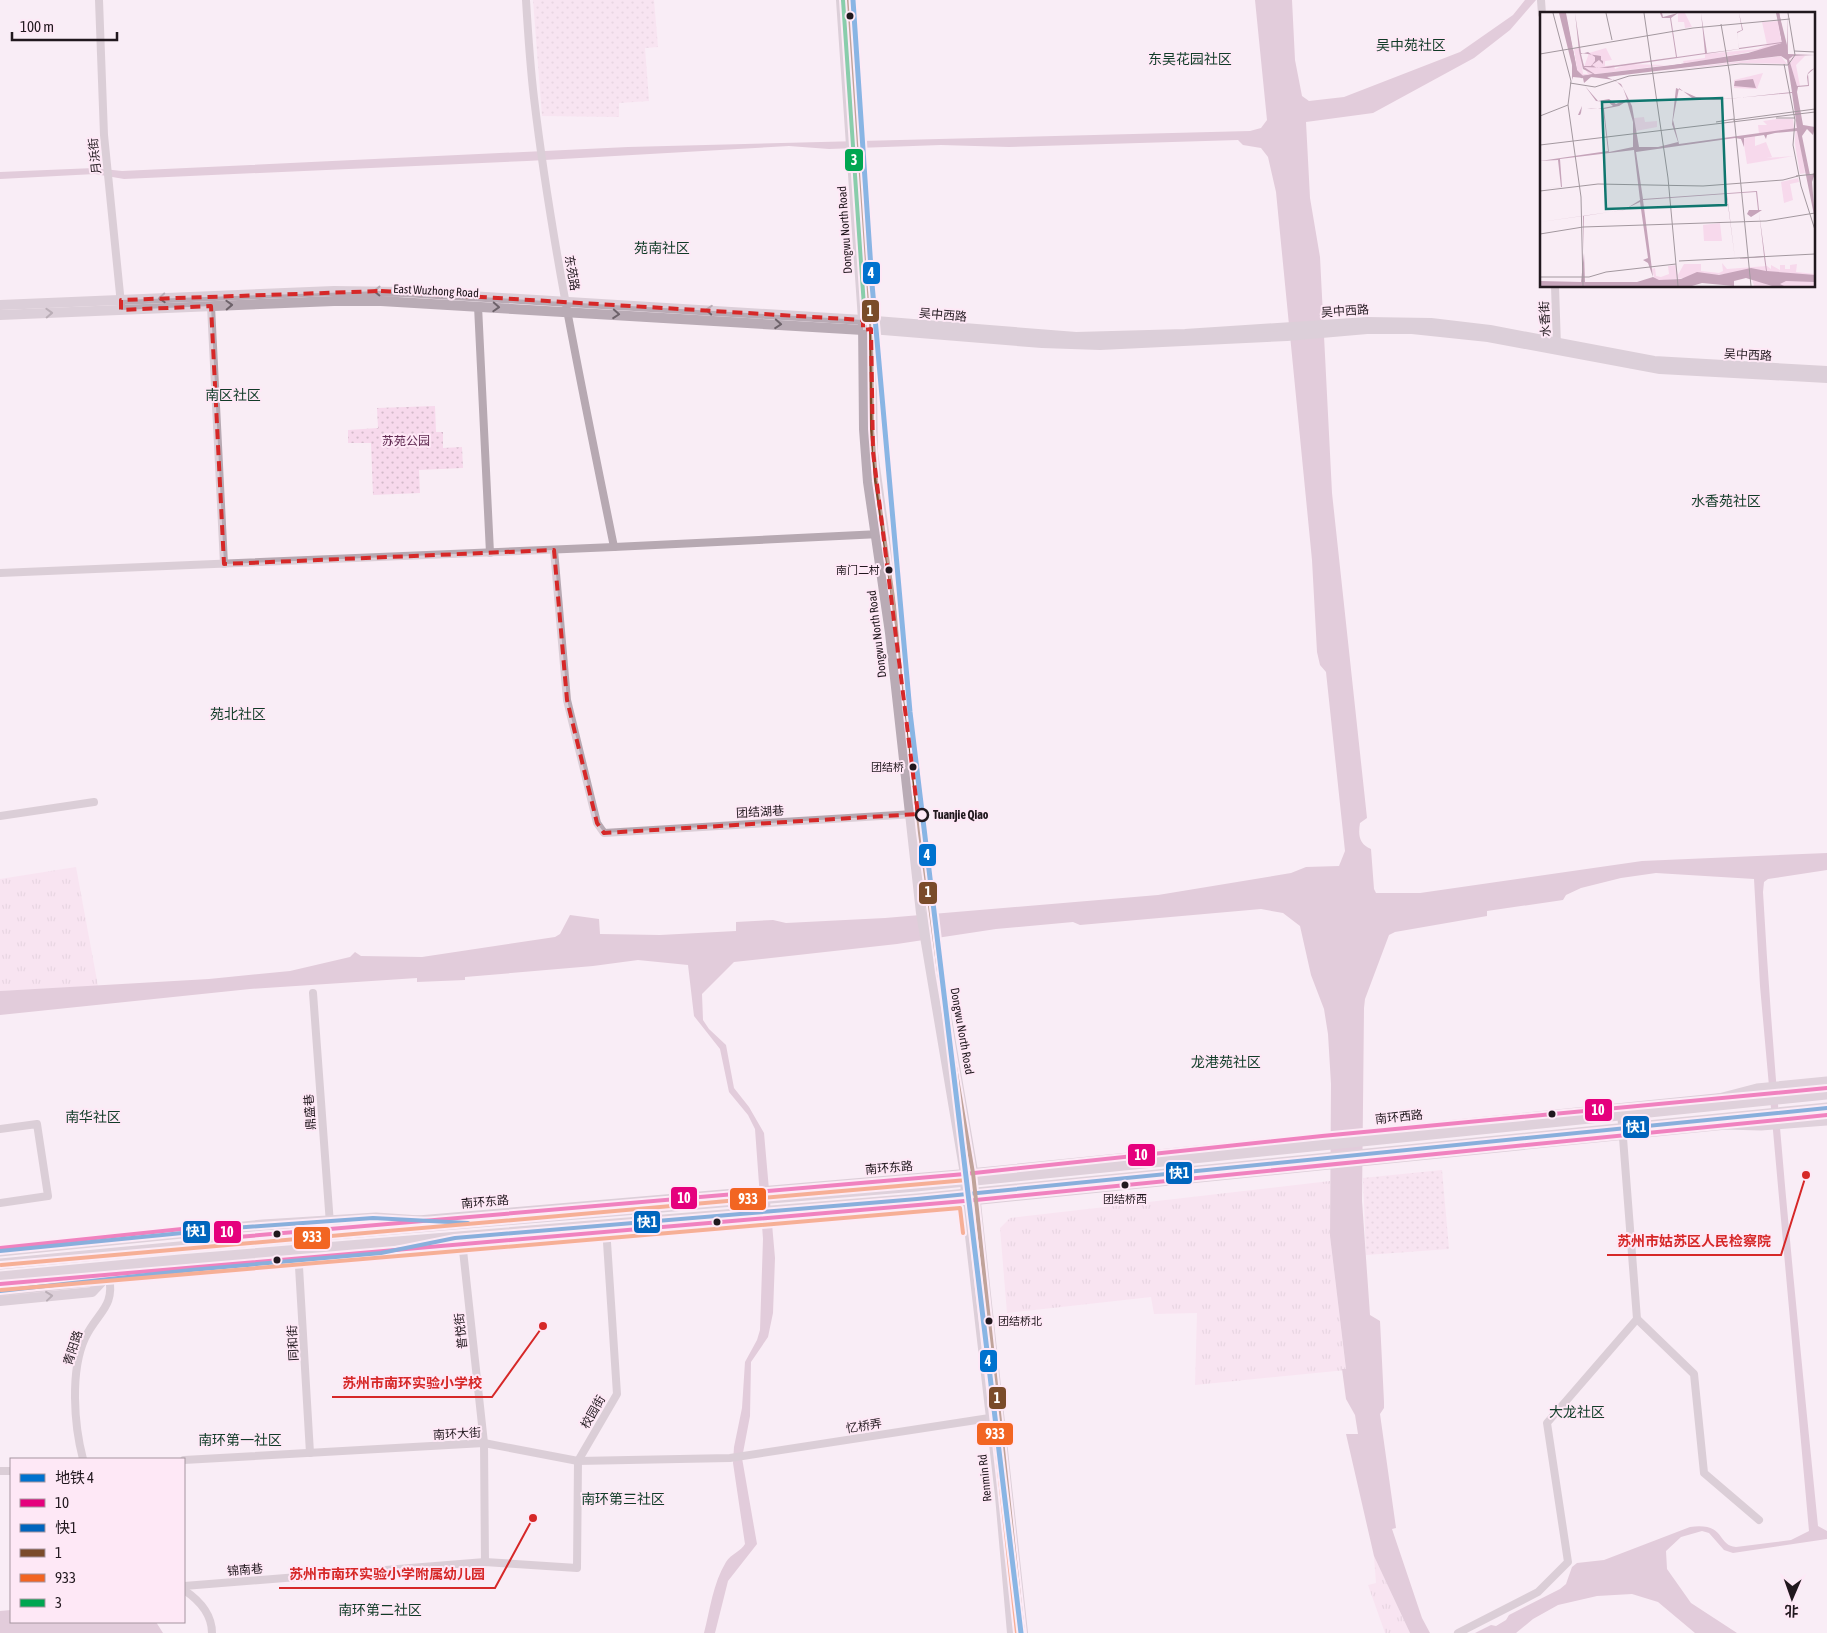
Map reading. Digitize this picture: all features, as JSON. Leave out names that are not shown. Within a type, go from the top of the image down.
[{"type":"highway","points":[[1677,1109],[1756,1089],[1827,1082]]},
{"type":"highway","points":[[0,1264],[457,1221],[916,1186],[1827,1094]]},
{"type":"highway","points":[[0,1277],[459,1241],[918,1199],[1827,1108]]},
{"type":"highway","points":[[1678,1123],[1761,1125],[1827,1120]]},
{"type":"highway","points":[[0,1249],[263,1225],[376,1218],[457,1221]]},
{"type":"highway","points":[[0,1291],[191,1270],[381,1253],[459,1241]]},
{"type":"main road","name":"Dongwu North Road","points":[[840,0],[855,144]]},
{"type":"main road","name":"Dongwu North Road","points":[[849,0],[855,144],[873,452],[881,534],[898,632],[913,814],[926,913],[969,1173],[971,1201]]},
{"type":"main road","name":"East Wuzhong Road","points":[[0,315],[121,305],[352,291],[867,325]]},
{"type":"main road","name":"East Wuzhong Road","points":[[0,305],[211,306],[343,301],[478,306],[566,306]]},
{"type":"main road","name":"吴中西路","points":[[867,325],[1076,345],[1148,344],[1329,328],[1431,330],[1668,363],[1827,371]]},
{"type":"main road","name":"吴中西路","points":[[1557,347],[1660,369],[1827,378]]},
{"type":"main road","name":"南环西路","points":[[969,1173],[1322,1136],[1827,1088]]},
{"type":"main road","points":[[0,1284],[300,1258],[459,1241],[776,1219],[971,1201],[1827,1114]]},
{"type":"main road","name":"南环东路","points":[[0,1259],[330,1229],[457,1221],[605,1205],[969,1173]]},
{"type":"main road","name":"Renmin Rd","points":[[971,1201],[1023,1633]]},
{"type":"main road","points":[[0,1249],[217,1227],[238,1237]]},
{"type":"main road","points":[[0,1301],[92,1292],[109,1274]]},
{"type":"main road","name":"Renmin Rd","points":[[996,1417],[1012,1633]]},
{"type":"street","name":"月浜街","points":[[99,0],[108,180],[121,305]]},
{"type":"street","name":"东苑路","points":[[526,0],[534,97],[566,306],[614,548]]},
{"type":"street","name":"水香街","points":[[1555,288],[1557,347]]},
{"type":"street","points":[[211,306],[224,564]]},
{"type":"street","points":[[478,306],[490,553]]},
{"type":"street","points":[[0,573],[614,548],[881,534]]},
{"type":"street","name":"团结湖巷","points":[[554,550],[566,700],[597,823],[604,833],[913,814]]},
{"type":"street","points":[[0,816],[94,802]]},
{"type":"street","name":"鼎盛巷","points":[[313,993],[330,1229]]},
{"type":"street","points":[[1621,1108],[1637,1319],[1694,1374],[1704,1473],[1759,1520]]},
{"type":"street","points":[[0,1129],[37,1124],[48,1196],[0,1203]]},
{"type":"street","name":"校园街","points":[[577,1568],[578,1461],[617,1394],[605,1205]]},
{"type":"street","name":"普悦街","points":[[457,1221],[484,1443],[485,1562]]},
{"type":"street","name":"同和街","points":[[297,1232],[310,1453]]},
{"type":"street","name":"青阳路","points":[[83,1458],[78,1431],[75,1382],[85,1338],[110,1302],[111,1289],[107,1249]]},
{"type":"street","points":[[1458,1633],[1538,1592],[1568,1562],[1547,1423],[1637,1319]]},
{"type":"street","name":"忆桥弄","points":[[730,1458],[996,1417]]},
{"type":"street","name":"南环大街","points":[[185,1460],[484,1443],[578,1461],[730,1458]]},
{"type":"street","name":"锦南巷","points":[[185,1588],[485,1562],[577,1568]]},
{"type":"street","points":[[185,1589],[203,1606],[208,1616],[212,1633]]},
{"type":"highlighted area","points":[[381,291],[863,320],[863,330],[871,329],[873,452],[918,814],[604,833],[597,823],[567,700],[554,550],[224,564],[211,306],[121,310],[121,300]]},
{"type":"green space","points":[[533,0],[654,0],[658,47],[645,48],[649,101],[619,103],[619,117],[542,116]]},
{"type":"green space","name":"苏苑公园","points":[[435,406],[436,432],[443,432],[443,448],[462,447],[463,468],[419,470],[420,493],[373,495],[371,443],[348,443],[348,430],[378,428],[377,408]]},
{"type":"green space","points":[[76,867],[98,986],[0,991],[0,879]]},
{"type":"green space","points":[[1442,1170],[1449,1249],[1366,1255],[1363,1178]]},
{"type":"green space","points":[[1330,1181],[1330,1236],[1346,1370],[1195,1385],[1197,1313],[1154,1314],[1151,1297],[1007,1313],[1000,1228],[1010,1218]]},
{"type":"green space","points":[[1374,1556],[1410,1633],[1385,1633],[1368,1585],[1376,1583]]},
{"type":"shaded area","points":[[1255,0],[1292,0],[1295,60],[1302,96],[1309,101],[1344,97],[1460,52],[1513,15],[1525,0],[1536,0],[1510,30],[1474,58],[1373,113],[1306,122],[1310,198],[1320,257],[1332,493],[1367,818],[1360,823],[1359,835],[1364,845],[1371,849],[1374,889],[1376,893],[1420,893],[1642,861],[1827,853],[1827,870],[1768,879],[1764,882],[1763,892],[1780,1130],[1802,1368],[1818,1526],[1827,1531],[1827,1539],[1733,1553],[1724,1550],[1709,1533],[1702,1531],[1681,1537],[1666,1551],[1667,1569],[1691,1603],[1737,1633],[1695,1633],[1658,1602],[1632,1594],[1597,1596],[1558,1605],[1533,1619],[1516,1633],[1475,1633],[1491,1625],[1496,1626],[1506,1620],[1509,1615],[1560,1589],[1566,1584],[1572,1567],[1577,1563],[1604,1560],[1690,1527],[1702,1526],[1710,1528],[1730,1546],[1736,1547],[1791,1540],[1809,1531],[1760,986],[1754,879],[1656,873],[1621,878],[1581,888],[1566,895],[1563,900],[1487,911],[1487,916],[1395,932],[1389,935],[1365,999],[1362,1201],[1370,1315],[1380,1321],[1384,1408],[1380,1414],[1396,1528],[1392,1529],[1422,1618],[1430,1633],[1410,1633],[1374,1556],[1346,1434],[1358,1434],[1355,1415],[1346,1399],[1342,1369],[1346,1369],[1330,1236],[1331,1084],[1328,1034],[1324,1009],[1311,975],[1300,926],[1283,913],[1261,909],[1080,925],[1073,922],[996,929],[897,944],[734,962],[702,994],[703,1020],[709,1029],[726,1045],[734,1088],[749,1107],[764,1133],[775,1258],[773,1313],[768,1337],[751,1362],[750,1416],[742,1458],[757,1544],[728,1581],[715,1633],[704,1633],[715,1588],[722,1570],[728,1559],[745,1544],[733,1463],[734,1447],[742,1408],[745,1362],[757,1340],[760,1330],[763,1239],[755,1129],[748,1115],[729,1092],[720,1049],[694,1016],[688,965],[638,960],[593,966],[465,977],[465,980],[417,982],[417,978],[250,989],[0,1015],[0,991],[209,979],[290,971],[350,957],[355,952],[361,956],[422,957],[555,937],[560,934],[570,915],[599,919],[600,934],[660,935],[736,931],[736,922],[773,920],[786,923],[885,918],[1158,895],[1291,873],[1306,867],[1339,866],[1345,851],[1326,672],[1320,665],[1317,652],[1312,560],[1276,192],[1268,157],[1261,148],[1243,145],[1238,140],[1009,147],[941,145],[829,149],[789,146],[527,161],[124,179],[95,174],[0,179],[0,172],[94,168],[122,171],[628,147],[1250,131],[1261,128],[1267,120]]},
{"type":"shaded area","points":[[10,1610],[10,1623],[157,1623],[163,1633],[0,1633],[0,1611]]},
{"type":"metro line","name":"4","points":[[853,0],[872,284],[910,712],[1021,1633]]},
{"type":"transit line","name":"3","points":[[843,0],[865,321]]},
{"type":"transit line","name":"1","points":[[849,0],[871,321],[872,429],[876,481],[898,632],[920,833],[939,972],[973,1173],[1023,1633]]},
{"type":"transit line","name":"10","points":[[0,1248],[201,1227],[217,1227],[238,1237],[965,1174],[1322,1136],[1827,1088]]},
{"type":"transit line","name":"快1","points":[[0,1291],[191,1270],[381,1253],[455,1238],[917,1199],[1827,1108]]},
{"type":"transit line","name":"10","points":[[0,1284],[976,1200],[1827,1115]]},
{"type":"transit line","name":"933","points":[[1,1265],[967,1180],[1017,1633]]},
{"type":"transit line","name":"933","points":[[1,1290],[960,1208],[963,1233]]},
{"type":"transit line","name":"快1","points":[[0,1251],[233,1228],[373,1218],[468,1223]]},
{"type":"place","name":"南门二村","points":[[889,570]]},
{"type":"place","name":"团结桥","points":[[913,767]]},
{"type":"place","name":"Tuanjie Qiao","points":[[922,815]]},
{"type":"place","name":"苏州市姑苏区人民检察院","points":[[1806,1175]]},
{"type":"place","name":"团结桥西","points":[[1125,1185]]},
{"type":"place","name":"团结桥北","points":[[989,1321]]},
{"type":"place","name":"苏州市南环实验小学校","points":[[543,1326]]},
{"type":"place","name":"苏州市南环实验小学附属幼儿园","points":[[533,1518]]},
{"type":"district","name":"吴中苑社区","points":[[1411,45]]},
{"type":"district","name":"东吴花园社区","points":[[1190,59]]},
{"type":"district","name":"苑南社区","points":[[662,248]]},
{"type":"district","name":"南区社区","points":[[233,395]]},
{"type":"district","name":"水香苑社区","points":[[1726,501]]},
{"type":"district","name":"苑北社区","points":[[238,714]]},
{"type":"district","name":"龙港苑社区","points":[[1226,1062]]},
{"type":"district","name":"南华社区","points":[[93,1117]]},
{"type":"district","name":"大龙社区","points":[[1577,1412]]},
{"type":"district","name":"南环第一社区","points":[[240,1440]]},
{"type":"district","name":"南环第三社区","points":[[623,1499]]},
{"type":"district","name":"南环第二社区","points":[[380,1610]]}]
